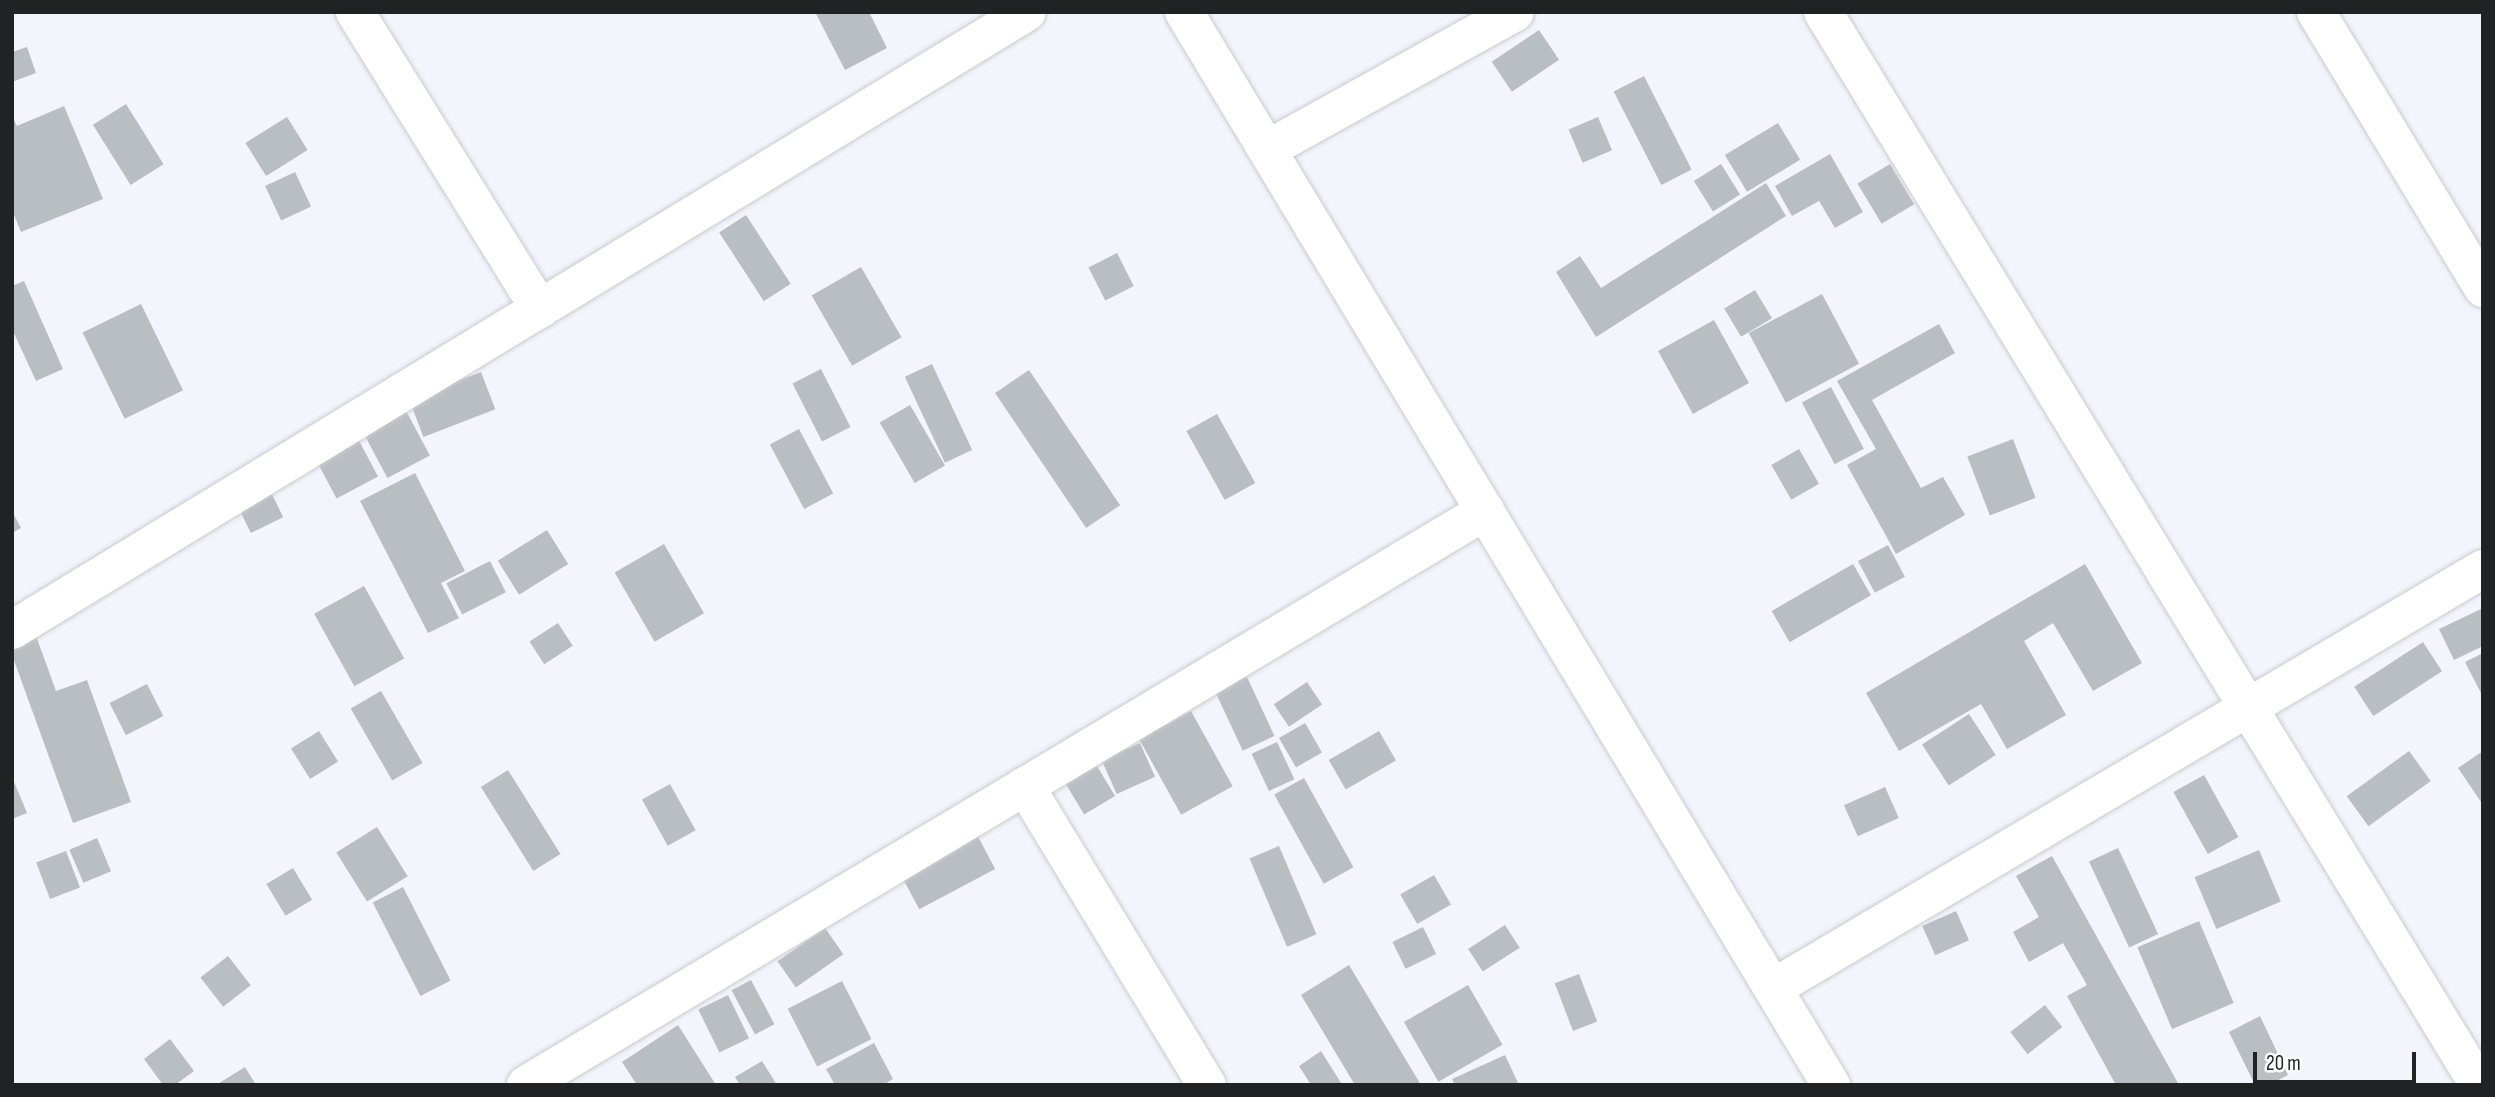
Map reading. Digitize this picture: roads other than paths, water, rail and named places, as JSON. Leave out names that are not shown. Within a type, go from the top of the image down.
[{"type":"street","points":[[355,12],[540,309]]},
{"type":"street","points":[[12,630],[1027,12]]},
{"type":"street","points":[[1185,12],[1831,1085]]},
{"type":"street","points":[[1268,149],[1515,12]]},
{"type":"street","points":[[1823,12],[2479,1085]]},
{"type":"street","points":[[2316,12],[2483,288]]},
{"type":"street","points":[[526,1085],[1485,511]]},
{"type":"street","points":[[1773,988],[2483,569]]},
{"type":"street","points":[[1025,786],[1207,1085]]}]
